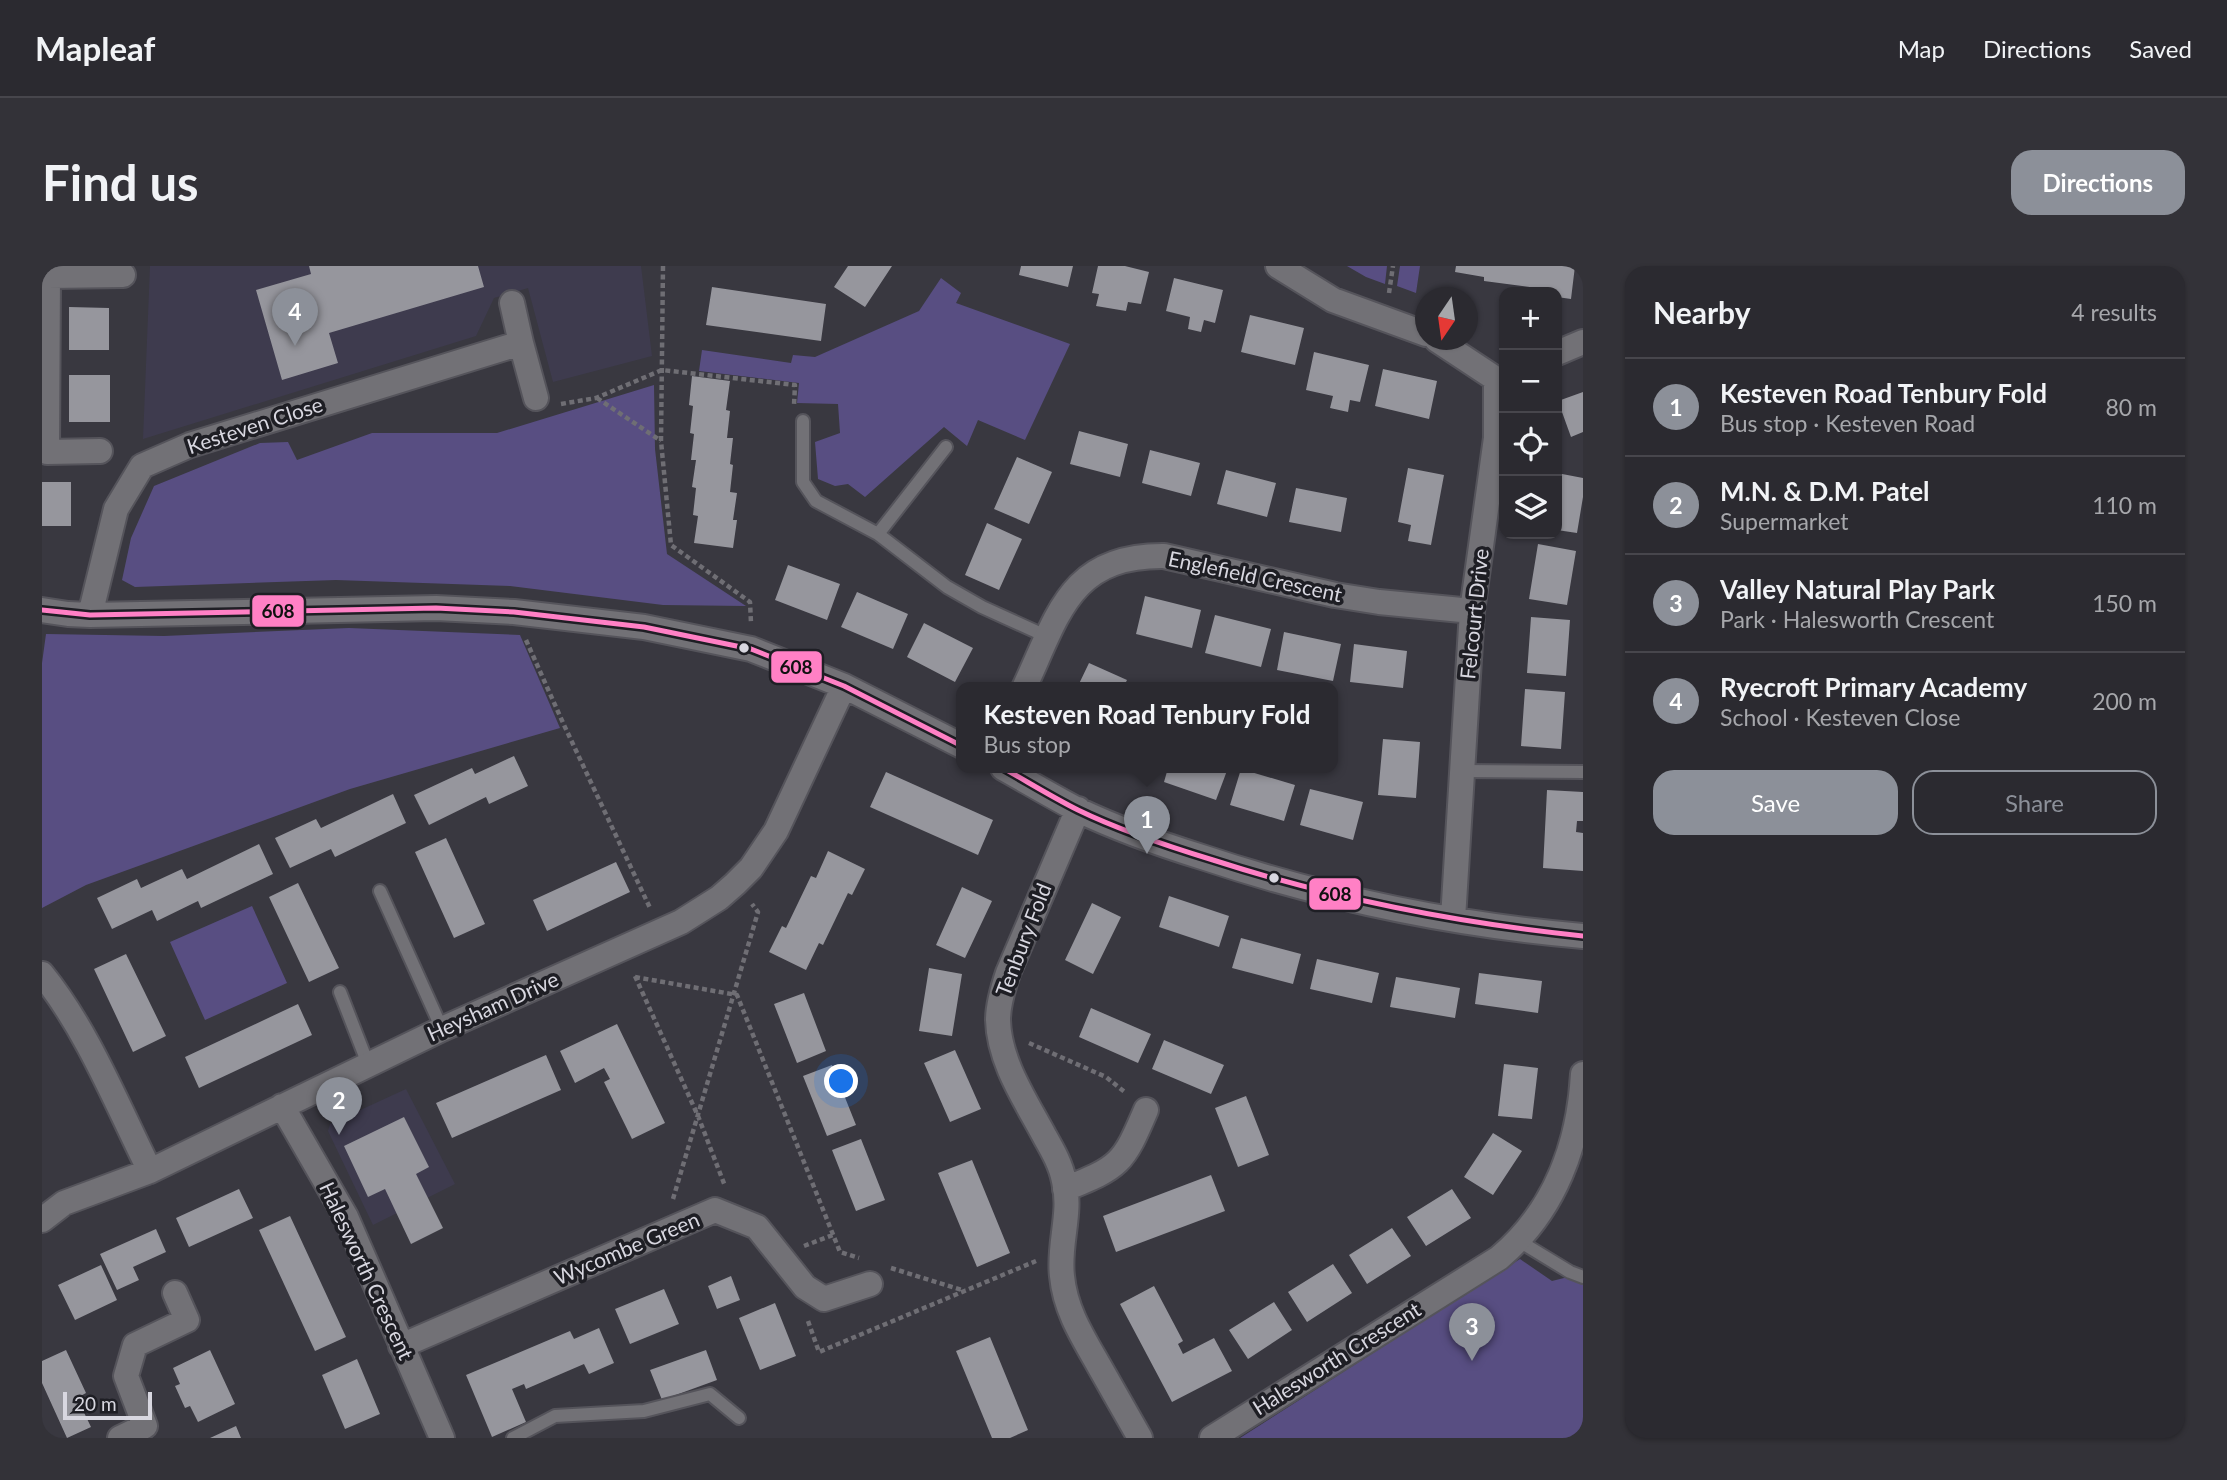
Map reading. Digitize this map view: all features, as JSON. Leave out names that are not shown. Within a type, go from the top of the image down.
[{"type":"street","points":[[1278,266],[1333,300],[1415,330]]},
{"type":"street","points":[[100,452],[47,452],[45,276],[123,275]]},
{"type":"street","points":[[512,303],[536,398]]},
{"type":"street","points":[[1562,352],[1583,342]]},
{"type":"street","name":"Kesteven Close","points":[[90,615],[116,509],[142,466],[190,445],[521,343]]},
{"type":"street","name":"Felcourt Drive","points":[[1454,350],[1499,376]]},
{"type":"street","name":"Felcourt Drive","points":[[1452,919],[1472,611],[1496,438],[1499,392]]},
{"type":"street","name":"Englefield Crescent","points":[[1027,682],[1065,601],[1080,584],[1098,570],[1119,560],[1141,556],[1164,556],[1335,595],[1472,611]]},
{"type":"street","points":[[42,610],[90,615],[436,608],[514,612],[644,627],[751,649],[844,686],[956,743]]},
{"type":"street","name":"Heysham Drive","points":[[42,1220],[64,1203],[150,1171],[442,1029],[623,950],[701,911],[736,884],[751,868],[776,831],[844,686]]},
{"type":"street","points":[[1012,773],[1078,809],[1164,845],[1240,870],[1316,891],[1452,919],[1521,931],[1583,936]]},
{"type":"street","name":"Tenbury Fold","points":[[1078,809],[1008,973],[998,1019],[1007,1064],[1057,1160],[1065,1189],[1066,1227],[1061,1251],[1063,1287],[1074,1321],[1140,1438]]},
{"type":"street","points":[[42,974],[87,1045],[150,1171]]},
{"type":"street","name":"Halesworth Crescent","points":[[1212,1438],[1499,1258],[1519,1241],[1545,1206],[1564,1168],[1577,1126],[1583,1073]]},
{"type":"street","name":"Halesworth Crescent","points":[[282,1106],[346,1217],[442,1438]]},
{"type":"street","points":[[1065,1189],[1103,1174],[1114,1166],[1131,1146],[1146,1110]]},
{"type":"street","name":"Wycombe Green","points":[[401,1346],[715,1210],[757,1227],[806,1287],[824,1299]]},
{"type":"street","points":[[824,1299],[867,1272]]},
{"type":"street","points":[[121,1438],[145,1426],[125,1376],[135,1345],[187,1320],[175,1293]]},
{"type":"lane","points":[[803,421],[803,482],[816,501],[878,534],[947,587],[982,607],[1048,637]]},
{"type":"lane","points":[[878,534],[946,447]]},
{"type":"lane","points":[[1463,771],[1583,772]]},
{"type":"lane","points":[[380,891],[442,1029]]},
{"type":"lane","points":[[340,992],[368,1064]]},
{"type":"lane","points":[[1519,1241],[1583,1277]]},
{"type":"lane","points":[[513,1438],[555,1416],[644,1411],[710,1394],[739,1418]]},
{"type":"path","points":[[663,266],[661,441],[671,545],[750,602],[751,649]]},
{"type":"path","points":[[536,398],[557,404],[596,398],[662,370],[795,385],[793,403],[803,421]]},
{"type":"path","points":[[596,398],[661,441]]},
{"type":"path","points":[[514,612],[661,931]]},
{"type":"path","points":[[663,1234],[758,912],[736,884]]},
{"type":"path","points":[[623,950],[698,1116],[739,1220]]},
{"type":"path","points":[[635,977],[737,995],[840,1252],[867,1272]]},
{"type":"path","points":[[1001,1042],[1029,1043],[1107,1076],[1146,1110]]},
{"type":"path","points":[[824,1299],[807,1317],[819,1352],[1061,1251]]},
{"type":"path","points":[[890,1268],[965,1292]]},
{"type":"shaded area","points":[[150,266],[641,266],[652,356],[553,382],[528,288],[494,298],[476,336],[143,439]]},
{"type":"shaded area","points":[[1347,266],[1387,266],[1385,284],[1366,277]]},
{"type":"shaded area","points":[[1400,266],[1420,266],[1415,293],[1397,286]]},
{"type":"shaded area","points":[[941,278],[961,293],[956,303],[1070,344],[1025,440],[978,420],[967,446],[944,427],[865,497],[848,484],[835,486],[818,479],[815,442],[840,433],[838,404],[797,403],[799,383],[699,371],[702,350],[791,363],[793,355],[815,357],[919,311]]},
{"type":"shaded area","points":[[654,385],[655,449],[667,554],[746,606],[663,605],[510,586],[336,580],[135,587],[122,580],[131,538],[154,486],[260,443],[288,442],[297,460],[372,433],[497,433]]},
{"type":"shaded area","points":[[349,628],[520,635],[560,728],[350,789],[86,885],[42,908],[42,663],[46,634],[164,636]]},
{"type":"shaded area","points":[[252,906],[287,983],[205,1020],[170,942]]},
{"type":"shaded area","points":[[406,1089],[455,1184],[373,1225],[328,1131],[330,1124]]},
{"type":"shaded area","points":[[1520,1259],[1552,1281],[1568,1277],[1583,1284],[1583,1438],[1240,1438]]},
{"type":"building","points":[[309,266],[478,266],[484,287],[329,333],[338,363],[282,380],[256,290],[311,274]]},
{"type":"building","points":[[848,266],[892,266],[865,307],[834,287]]},
{"type":"building","points":[[1021,266],[1073,266],[1068,287],[1019,275]]},
{"type":"building","points":[[1098,266],[1125,266],[1149,272],[1141,304],[1128,302],[1126,311],[1096,306],[1099,294],[1092,293]]},
{"type":"building","points":[[1456,266],[1575,266],[1571,299],[1562,298],[1562,287],[1530,287],[1484,281],[1484,277],[1455,272]]},
{"type":"building","points":[[1174,278],[1223,290],[1215,323],[1204,320],[1201,332],[1188,329],[1190,317],[1166,311]]},
{"type":"building","points":[[712,287],[826,304],[821,341],[706,325]]},
{"type":"building","points":[[69,307],[109,308],[109,350],[69,350]]},
{"type":"building","points":[[1250,315],[1304,328],[1295,365],[1241,352]]},
{"type":"building","points":[[1314,352],[1369,365],[1360,402],[1350,400],[1348,412],[1330,408],[1333,396],[1306,390]]},
{"type":"building","points":[[1383,369],[1437,381],[1429,419],[1375,406]]},
{"type":"building","points":[[69,375],[110,375],[110,422],[69,422]]},
{"type":"building","points":[[692,376],[730,381],[726,410],[730,411],[727,438],[733,438],[730,492],[737,493],[733,548],[694,543],[698,516],[693,515],[696,488],[692,487],[696,460],[691,460],[694,434],[690,433],[693,406],[689,405]]},
{"type":"building","points":[[1583,392],[1583,432],[1571,437],[1562,412],[1562,400]]},
{"type":"building","points":[[1079,431],[1128,444],[1120,477],[1070,464]]},
{"type":"building","points":[[1150,450],[1200,463],[1191,496],[1142,483]]},
{"type":"building","points":[[1017,457],[1052,472],[1029,524],[994,509]]},
{"type":"building","points":[[1408,468],[1444,475],[1431,545],[1408,541],[1411,525],[1398,522]]},
{"type":"building","points":[[1226,470],[1276,483],[1267,517],[1217,504]]},
{"type":"building","points":[[1562,474],[1583,478],[1577,533],[1562,531]]},
{"type":"building","points":[[42,482],[71,482],[71,526],[42,526]]},
{"type":"building","points":[[1296,488],[1347,498],[1341,532],[1289,522]]},
{"type":"building","points":[[987,523],[1022,539],[999,590],[965,575]]},
{"type":"building","points":[[1538,544],[1576,551],[1567,605],[1529,599]]},
{"type":"building","points":[[788,565],[840,584],[827,620],[775,600]]},
{"type":"building","points":[[857,592],[908,614],[893,649],[841,627]]},
{"type":"building","points":[[1145,596],[1201,610],[1192,648],[1136,634]]},
{"type":"building","points":[[1215,615],[1271,629],[1261,667],[1205,653]]},
{"type":"building","points":[[1531,617],[1570,620],[1566,676],[1527,673]]},
{"type":"building","points":[[924,623],[973,648],[955,682],[907,657]]},
{"type":"building","points":[[1284,632],[1341,644],[1333,681],[1277,670]]},
{"type":"building","points":[[1354,644],[1407,651],[1403,688],[1350,682]]},
{"type":"building","points":[[1089,663],[1127,680],[1126,682],[1080,682]]},
{"type":"building","points":[[1525,689],[1565,692],[1561,749],[1521,746]]},
{"type":"building","points":[[1383,739],[1420,742],[1416,798],[1378,795]]},
{"type":"building","points":[[514,756],[528,786],[489,804],[486,797],[429,825],[414,795],[472,768],[475,774]]},
{"type":"building","points":[[886,772],[993,820],[978,855],[870,807]]},
{"type":"building","points":[[1167,773],[1226,773],[1216,800],[1164,782]]},
{"type":"building","points":[[1240,773],[1254,773],[1295,785],[1284,821],[1230,805]]},
{"type":"building","points":[[1310,789],[1363,802],[1353,840],[1300,825]]},
{"type":"building","points":[[1547,790],[1583,792],[1583,821],[1577,821],[1576,832],[1583,833],[1583,871],[1543,868]]},
{"type":"building","points":[[393,794],[406,823],[335,857],[331,849],[290,868],[275,838],[316,819],[321,828]]},
{"type":"building","points":[[446,838],[485,924],[454,938],[415,852]]},
{"type":"building","points":[[259,844],[273,874],[201,908],[198,901],[157,921],[152,910],[112,929],[97,898],[137,879],[141,888],[182,869],[187,879]]},
{"type":"building","points":[[828,851],[865,869],[852,895],[848,893],[823,945],[819,943],[806,970],[769,952],[782,926],[786,928],[811,876],[816,878]]},
{"type":"building","points":[[616,862],[630,892],[547,931],[533,900]]},
{"type":"building","points":[[298,883],[339,968],[309,982],[269,897]]},
{"type":"building","points":[[962,887],[992,901],[965,958],[936,945]]},
{"type":"building","points":[[1169,896],[1229,916],[1219,947],[1159,927]]},
{"type":"building","points":[[1092,903],[1121,917],[1093,974],[1065,960]]},
{"type":"building","points":[[1241,938],[1301,954],[1293,984],[1232,968]]},
{"type":"building","points":[[126,954],[166,1036],[133,1052],[94,969]]},
{"type":"building","points":[[1317,959],[1379,973],[1372,1003],[1310,989]]},
{"type":"building","points":[[929,968],[962,974],[952,1036],[919,1031]]},
{"type":"building","points":[[1479,973],[1542,981],[1538,1013],[1475,1004]]},
{"type":"building","points":[[1396,977],[1460,988],[1455,1018],[1390,1007]]},
{"type":"building","points":[[804,993],[826,1051],[797,1063],[774,1004]]},
{"type":"building","points":[[298,1004],[312,1035],[199,1088],[185,1057]]},
{"type":"building","points":[[1091,1008],[1151,1034],[1138,1063],[1079,1037]]},
{"type":"building","points":[[617,1024],[665,1123],[632,1139],[604,1082],[610,1079],[604,1068],[575,1083],[560,1051]]},
{"type":"building","points":[[1164,1040],[1224,1065],[1211,1094],[1152,1069]]},
{"type":"building","points":[[955,1050],[981,1109],[950,1122],[924,1063]]},
{"type":"building","points":[[546,1055],[561,1090],[452,1138],[436,1103]]},
{"type":"building","points":[[1504,1064],[1538,1068],[1532,1119],[1498,1116]]},
{"type":"building","points":[[832,1065],[856,1125],[827,1136],[803,1076]]},
{"type":"building","points":[[1246,1096],[1269,1155],[1238,1167],[1215,1108]]},
{"type":"building","points":[[404,1117],[429,1167],[416,1174],[443,1228],[411,1244],[385,1189],[368,1197],[344,1146]]},
{"type":"building","points":[[1493,1133],[1522,1151],[1493,1195],[1464,1177]]},
{"type":"building","points":[[861,1139],[885,1200],[856,1211],[832,1150]]},
{"type":"building","points":[[972,1160],[1010,1253],[977,1267],[938,1173]]},
{"type":"building","points":[[1211,1175],[1225,1211],[1116,1252],[1103,1216]]},
{"type":"building","points":[[239,1189],[253,1218],[189,1247],[176,1218]]},
{"type":"building","points":[[1452,1189],[1471,1218],[1426,1246],[1407,1217]]},
{"type":"building","points":[[290,1216],[346,1337],[315,1351],[259,1230]]},
{"type":"building","points":[[1392,1228],[1411,1256],[1367,1284],[1349,1255]]},
{"type":"building","points":[[156,1229],[166,1252],[133,1267],[139,1280],[117,1290],[100,1254]]},
{"type":"building","points":[[1333,1264],[1352,1293],[1307,1322],[1288,1292]]},
{"type":"building","points":[[101,1265],[117,1300],[75,1320],[58,1285]]},
{"type":"building","points":[[731,1276],[740,1300],[717,1309],[708,1286]]},
{"type":"building","points":[[1154,1286],[1183,1341],[1178,1344],[1183,1354],[1214,1338],[1232,1371],[1172,1402],[1120,1304]]},
{"type":"building","points":[[664,1289],[679,1324],[630,1344],[615,1309]]},
{"type":"building","points":[[1274,1302],[1292,1330],[1248,1359],[1229,1330]]},
{"type":"building","points":[[775,1303],[796,1356],[760,1370],[739,1318]]},
{"type":"building","points":[[599,1328],[614,1363],[589,1374],[584,1364],[526,1389],[524,1384],[512,1389],[526,1422],[492,1437],[466,1375],[570,1331],[574,1339]]},
{"type":"building","points":[[990,1337],[1028,1430],[1010,1438],[992,1438],[956,1351]]},
{"type":"building","points":[[66,1350],[86,1393],[77,1398],[91,1427],[67,1438],[42,1383],[42,1361]]},
{"type":"building","points":[[210,1350],[235,1404],[198,1422],[190,1406],[185,1408],[175,1386],[180,1384],[173,1368]]},
{"type":"building","points":[[706,1350],[717,1380],[662,1400],[650,1370]]},
{"type":"building","points":[[357,1359],[380,1414],[345,1429],[322,1375]]},
{"type":"building","points":[[236,1426],[241,1438],[210,1438]]},
{"type":"transit line","name":"608","points":[[42,610],[90,615],[436,608],[514,612],[644,627],[751,649],[844,686],[956,743]]},
{"type":"transit line","name":"608","points":[[1012,773],[1068,805],[1111,825],[1161,844],[1258,874],[1350,898],[1442,917],[1583,936]]},
{"type":"place","name":"Ryecroft Primary Academy","points":[[295,346]]},
{"type":"place","name":"Kesteven Road Tenbury Fold","points":[[1147,854]]},
{"type":"place","name":"M.N. & D.M. Patel","points":[[339,1135]]},
{"type":"place","name":"Valley Natural Play Park","points":[[1472,1361]]}]
